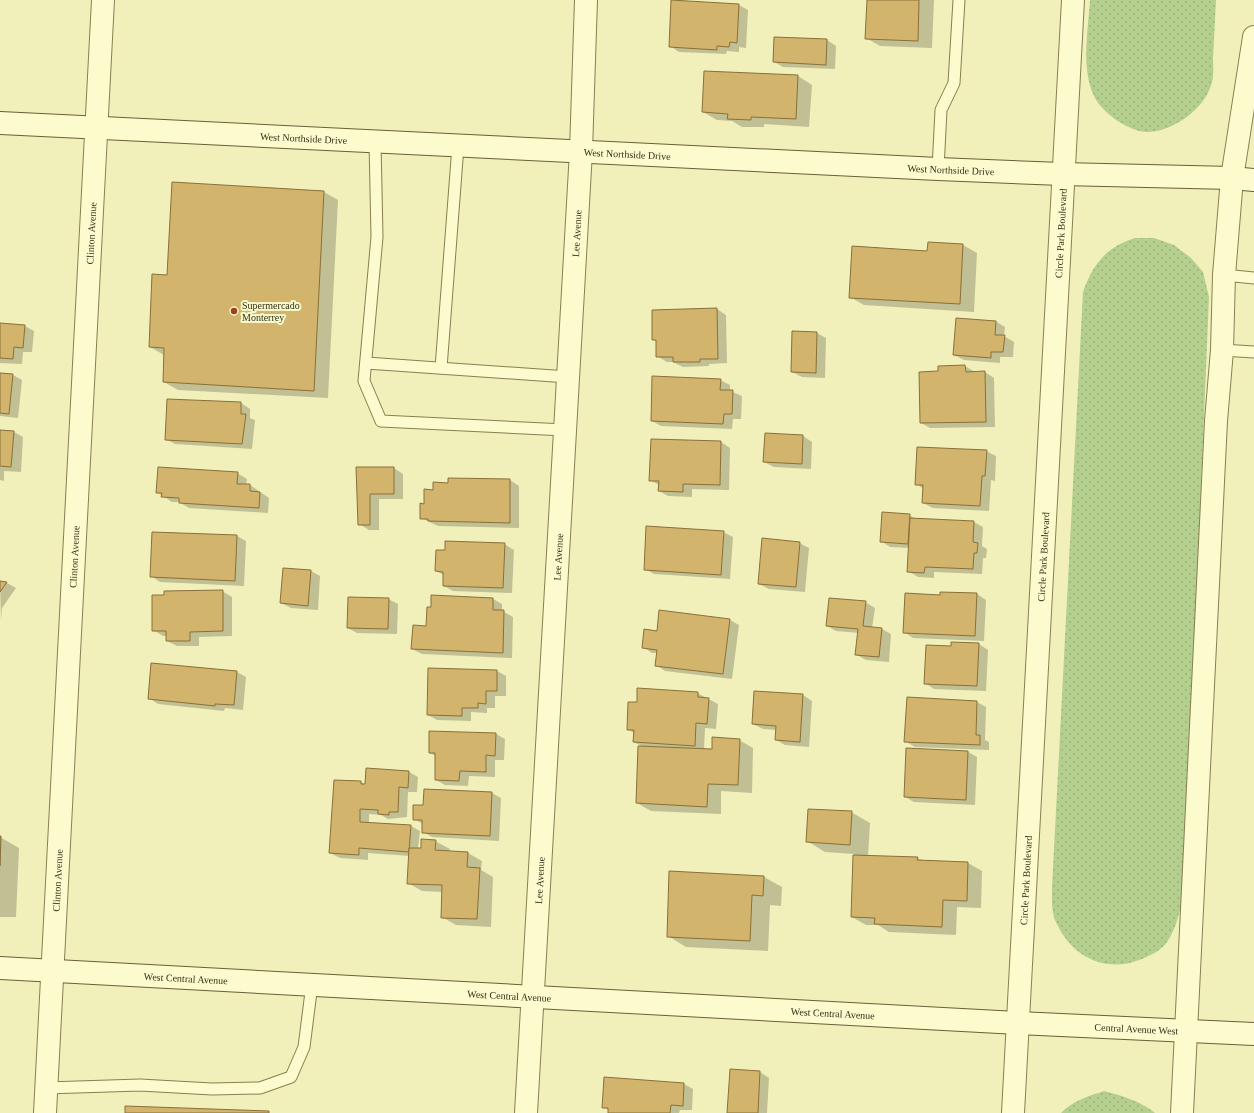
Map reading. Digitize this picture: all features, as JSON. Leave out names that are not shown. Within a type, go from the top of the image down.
[{"type":"street","name":"Clinton Avenue","points":[[44,1113],[103,0]]},
{"type":"street","name":"Lee Avenue","points":[[526,1113],[582,151],[586,0]]},
{"type":"street","name":"Circle Park Boulevard","points":[[1013,1113],[1062,174],[1073,0]]},
{"type":"street","points":[[1182,1113],[1216,421],[1222,350],[1224,275],[1232,178],[1254,37]]},
{"type":"street","name":"West Northside Drive","points":[[0,123],[96,129],[938,169],[1062,174],[1232,178],[1254,180]]},
{"type":"street","name":"West Central Avenue","points":[[0,968],[1018,1023]]},
{"type":"street","name":"Central Avenue West","points":[[1018,1023],[1254,1034]]},
{"type":"lane","points":[[938,169],[942,110],[954,83],[959,0]]},
{"type":"lane","points":[[375,142],[377,237],[364,381],[381,421],[565,430]]},
{"type":"lane","points":[[441,368],[458,146]]},
{"type":"lane","points":[[1224,275],[1254,278]]},
{"type":"lane","points":[[1222,350],[1254,352]]},
{"type":"lane","points":[[366,363],[568,377]]},
{"type":"lane","points":[[46,1088],[140,1085],[212,1089],[260,1088],[291,1077],[304,1047],[312,984]]},
{"type":"green space","points":[[1090,0],[1216,0],[1213,79],[1209,92],[1196,109],[1178,123],[1158,131],[1148,132],[1133,129],[1125,125],[1103,109],[1094,96],[1090,85],[1086,61]]},
{"type":"green space","points":[[1135,238],[1154,238],[1174,245],[1191,258],[1203,272],[1209,297],[1184,893],[1176,924],[1165,945],[1143,959],[1127,964],[1114,964],[1103,963],[1091,959],[1081,953],[1063,936],[1054,915],[1052,906],[1052,888],[1083,292],[1091,273],[1102,258],[1116,246]]},
{"type":"green space","points":[[1104,1091],[1137,1102],[1155,1113],[1061,1113],[1075,1102]]},
{"type":"building","points":[[671,0],[739,4],[737,43],[730,42],[729,47],[717,46],[717,50],[669,47]]},
{"type":"building","points":[[867,0],[919,0],[918,41],[865,39]]},
{"type":"building","points":[[774,37],[827,39],[826,65],[773,62]]},
{"type":"building","points":[[704,71],[798,75],[796,119],[751,117],[751,120],[727,119],[728,114],[702,112]]},
{"type":"building","name":"Supermercado Monterrey","points":[[172,182],[324,191],[314,391],[163,382],[164,348],[149,347],[152,274],[167,275]]},
{"type":"building","points":[[928,242],[963,244],[960,304],[849,298],[852,246],[927,251]]},
{"type":"building","points":[[717,308],[718,359],[700,359],[700,362],[673,362],[673,357],[656,357],[656,340],[652,340],[652,310]]},
{"type":"building","points":[[956,318],[996,321],[995,335],[1005,335],[1003,352],[991,352],[991,358],[953,355]]},
{"type":"building","points":[[0,323],[25,325],[23,348],[14,347],[13,359],[0,358]]},
{"type":"building","points":[[792,331],[817,332],[816,373],[791,372]]},
{"type":"building","points":[[965,365],[966,372],[985,371],[986,422],[920,423],[919,372],[938,371],[938,366]]},
{"type":"building","points":[[0,373],[13,374],[9,414],[0,413]]},
{"type":"building","points":[[652,376],[721,379],[720,390],[733,390],[732,414],[724,414],[723,424],[651,421]]},
{"type":"building","points":[[167,399],[241,402],[241,414],[246,414],[242,444],[165,440]]},
{"type":"building","points":[[0,430],[14,431],[11,467],[0,466]]},
{"type":"building","points":[[765,433],[803,435],[802,464],[763,462]]},
{"type":"building","points":[[651,439],[721,441],[720,485],[683,484],[683,492],[658,491],[659,481],[649,481]]},
{"type":"building","points":[[917,447],[987,450],[985,476],[982,476],[980,506],[922,503],[923,485],[915,485]]},
{"type":"building","points":[[158,467],[238,472],[237,484],[250,484],[250,491],[260,492],[259,508],[179,503],[179,498],[161,497],[162,493],[156,493]]},
{"type":"building","points":[[356,467],[394,467],[394,494],[370,494],[370,525],[358,525]]},
{"type":"building","points":[[448,478],[510,479],[510,523],[428,521],[428,519],[420,519],[420,503],[424,504],[424,489],[433,490],[433,482],[448,483]]},
{"type":"building","points":[[882,512],[910,514],[908,544],[880,542]]},
{"type":"building","points":[[910,518],[974,521],[973,542],[978,543],[977,553],[974,553],[973,569],[925,567],[924,573],[907,572]]},
{"type":"building","points":[[646,526],[724,531],[721,575],[644,570]]},
{"type":"building","points":[[152,532],[237,535],[235,581],[150,577]]},
{"type":"building","points":[[762,538],[800,542],[796,587],[758,584]]},
{"type":"building","points":[[445,541],[505,543],[503,588],[443,586],[443,572],[435,571],[436,550],[445,550]]},
{"type":"building","points":[[283,568],[311,570],[308,606],[280,603]]},
{"type":"building","points":[[0,581],[7,582],[0,592]]},
{"type":"building","points":[[223,590],[223,631],[190,632],[190,641],[166,641],[166,631],[152,631],[152,595],[164,595],[164,591]]},
{"type":"building","points":[[940,592],[977,593],[975,636],[903,633],[905,593],[940,595]]},
{"type":"building","points":[[431,595],[493,598],[493,610],[504,610],[503,653],[411,649],[413,625],[426,626],[427,607],[431,607]]},
{"type":"building","points":[[348,597],[389,598],[388,629],[347,628]]},
{"type":"building","points":[[829,598],[866,601],[863,626],[882,628],[879,657],[855,655],[858,629],[826,626]]},
{"type":"building","points":[[659,610],[730,619],[723,674],[655,666],[657,650],[642,648],[644,629],[657,631]]},
{"type":"building","points":[[951,642],[979,643],[977,686],[924,684],[926,645],[951,646]]},
{"type":"building","points":[[151,663],[237,671],[234,705],[215,704],[215,706],[148,699]]},
{"type":"building","points":[[428,668],[497,670],[497,691],[486,691],[486,704],[478,703],[478,708],[462,708],[462,716],[427,715]]},
{"type":"building","points":[[637,688],[698,692],[698,697],[709,698],[707,724],[696,723],[695,746],[633,742],[634,730],[627,730],[628,702],[637,702]]},
{"type":"building","points":[[754,691],[803,694],[800,742],[775,740],[776,726],[752,724]]},
{"type":"building","points":[[907,697],[977,701],[976,735],[980,735],[980,745],[904,742]]},
{"type":"building","points":[[429,731],[496,733],[495,756],[486,755],[486,772],[460,771],[459,781],[435,780],[435,753],[429,753]]},
{"type":"building","points":[[712,737],[740,739],[738,785],[708,784],[707,807],[636,803],[638,746],[712,749]]},
{"type":"building","points":[[906,748],[968,751],[966,800],[904,797]]},
{"type":"building","points":[[366,768],[409,771],[408,788],[399,787],[398,812],[389,812],[389,815],[378,814],[378,810],[360,809],[360,822],[411,825],[409,852],[359,848],[359,855],[329,853],[334,780],[361,781],[361,784],[365,784]]},
{"type":"building","points":[[424,789],[492,792],[490,836],[422,833],[422,820],[413,820],[413,805],[423,805]]},
{"type":"building","points":[[808,809],[852,811],[850,845],[806,842]]},
{"type":"building","points":[[0,836],[1,836],[0,866]]},
{"type":"building","points":[[421,839],[436,840],[435,850],[468,852],[467,867],[480,868],[477,919],[441,918],[442,885],[407,884],[409,848],[421,848]]},
{"type":"building","points":[[853,855],[918,857],[917,860],[968,862],[967,901],[943,900],[942,927],[874,924],[875,918],[851,917]]},
{"type":"building","points":[[669,871],[764,876],[763,896],[752,895],[750,941],[667,937]]},
{"type":"building","points":[[730,1069],[760,1071],[758,1113],[727,1113]]},
{"type":"building","points":[[604,1077],[684,1083],[683,1106],[671,1105],[670,1113],[608,1113],[608,1108],[602,1108]]},
{"type":"building","points":[[125,1106],[269,1111],[269,1113],[125,1113]]},
{"type":"place","name":"Supermercado Monterrey","points":[[234,311]]}]
